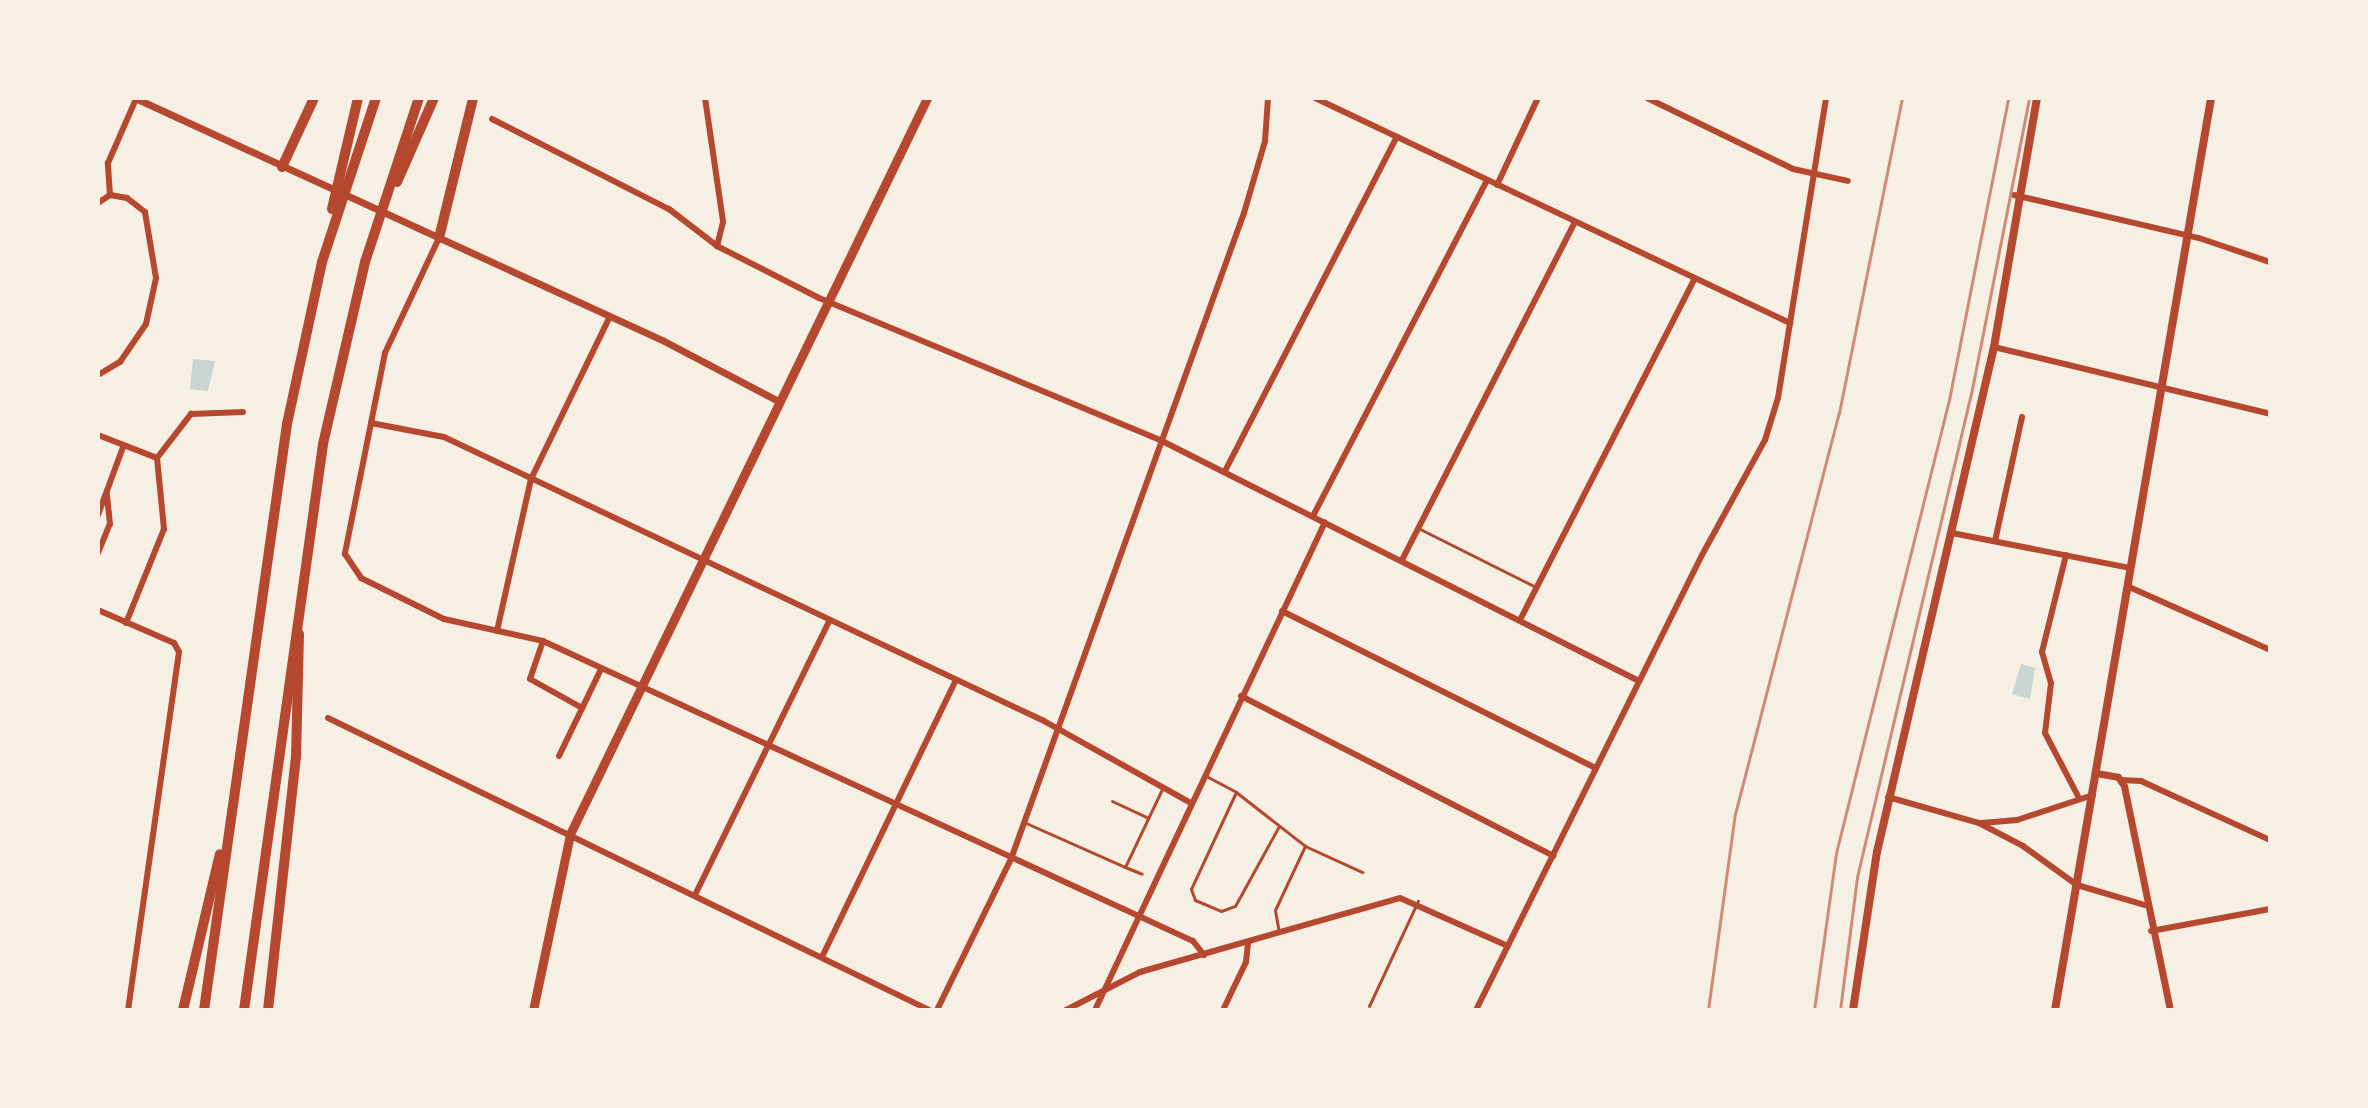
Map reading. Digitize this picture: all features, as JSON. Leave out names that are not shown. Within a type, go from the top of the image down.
[{"type":"highway","points":[[282,167],[314,98]]},
{"type":"highway","points":[[204,1010],[271,520],[358,98]]},
{"type":"highway","points":[[322,262],[376,98]]},
{"type":"highway","points":[[244,1010],[297,610],[323,444],[365,262],[419,98]]},
{"type":"highway","points":[[365,262],[434,98]]},
{"type":"highway","points":[[439,238],[473,98]]},
{"type":"highway","points":[[268,1010],[298,730],[297,610]]},
{"type":"highway","points":[[183,1010],[235,794]]},
{"type":"main road","points":[[533,1010],[570,834],[927,98]]},
{"type":"main road","points":[[1853,1010],[1888,797],[1994,347],[2037,98]]},
{"type":"main road","points":[[2055,1010],[2211,98]]},
{"type":"street","points":[[110,195],[108,163],[136,98],[610,316],[780,402]]},
{"type":"street","points":[[705,98],[723,222],[717,246]]},
{"type":"street","points":[[937,1010],[1011,859],[1059,729],[1260,162],[1268,98]]},
{"type":"street","points":[[1315,98],[1790,323]]},
{"type":"street","points":[[1497,185],[1538,98]]},
{"type":"street","points":[[1647,98],[1814,176],[1848,181]]},
{"type":"street","points":[[1476,1010],[1639,681],[1765,440],[1778,398],[1826,98]]},
{"type":"street","points":[[492,119],[669,209],[717,246],[828,301],[1162,441],[1639,681]]},
{"type":"street","points":[[1225,471],[1397,137]]},
{"type":"street","points":[[1313,516],[1487,180]]},
{"type":"street","points":[[98,203],[110,195],[127,198],[145,212],[156,278],[146,324],[120,362],[98,375]]},
{"type":"street","points":[[2019,195],[2188,235],[2270,262]]},
{"type":"street","points":[[1402,560],[1575,222]]},
{"type":"street","points":[[439,238],[385,353],[345,554],[349,565],[361,578],[444,619],[543,641],[767,748],[1193,941],[1204,955]]},
{"type":"street","points":[[1520,620],[1694,280]]},
{"type":"street","points":[[497,631],[531,479],[610,316]]},
{"type":"street","points":[[1994,347],[2270,414]]},
{"type":"street","points":[[126,623],[164,529],[157,458],[191,414],[243,412]]},
{"type":"street","points":[[1995,541],[2022,417]]},
{"type":"street","points":[[371,423],[444,437],[701,563],[1059,729],[1191,803]]},
{"type":"street","points":[[98,435],[157,458]]},
{"type":"street","points":[[98,515],[123,447]]},
{"type":"street","points":[[98,553],[110,524],[107,493]]},
{"type":"street","points":[[1095,1010],[1325,522]]},
{"type":"street","points":[[1952,533],[2130,568]]},
{"type":"street","points":[[2066,555],[2042,652],[2051,683],[2045,733],[2078,796]]},
{"type":"street","points":[[2127,586],[2270,650]]},
{"type":"street","points":[[98,610],[174,643],[179,652],[128,1010]]},
{"type":"street","points":[[1282,611],[1595,768]]},
{"type":"street","points":[[695,895],[829,622]]},
{"type":"street","points":[[543,641],[530,679],[582,708]]},
{"type":"street","points":[[559,756],[601,669]]},
{"type":"street","points":[[822,957],[956,680]]},
{"type":"street","points":[[1241,696],[1553,856]]},
{"type":"street","points":[[328,718],[929,1010]]},
{"type":"street","points":[[2096,773],[2121,780],[2141,781],[2270,840]]},
{"type":"street","points":[[2121,780],[2145,905],[2170,1010]]},
{"type":"street","points":[[1979,823],[2017,820],[2078,796],[2093,795]]},
{"type":"street","points":[[1888,797],[1979,823],[2023,846],[2077,885],[2145,905]]},
{"type":"street","points":[[1066,1010],[1104,988],[1373,903],[1400,898],[1418,901],[1508,946]]},
{"type":"street","points":[[2151,931],[2270,909]]},
{"type":"street","points":[[1223,1010],[1246,962],[1248,943]]},
{"type":"lane","points":[[1418,528],[1536,587]]},
{"type":"lane","points":[[1204,775],[1236,792],[1305,846],[1362,872]]},
{"type":"lane","points":[[1125,867],[1163,787]]},
{"type":"lane","points":[[1236,792],[1191,889],[1195,900],[1221,911],[1235,906],[1279,826]]},
{"type":"lane","points":[[1112,801],[1148,818]]},
{"type":"lane","points":[[1025,822],[1142,874]]},
{"type":"lane","points":[[1279,933],[1275,910],[1305,846]]},
{"type":"lane","points":[[1369,1006],[1418,901]]},
{"type":"shaded area","points":[[193,359],[215,361],[208,391],[190,389]]},
{"type":"shaded area","points":[[2021,664],[2035,668],[2030,699],[2012,694]]},
{"type":"railway","points":[[1708,1010],[1735,814],[1839,413],[1902,98]]},
{"type":"railway","points":[[1814,1010],[1836,853],[1949,400],[2008,98]]},
{"type":"railway","points":[[1840,1010],[1857,877],[1972,389],[2029,98]]}]
